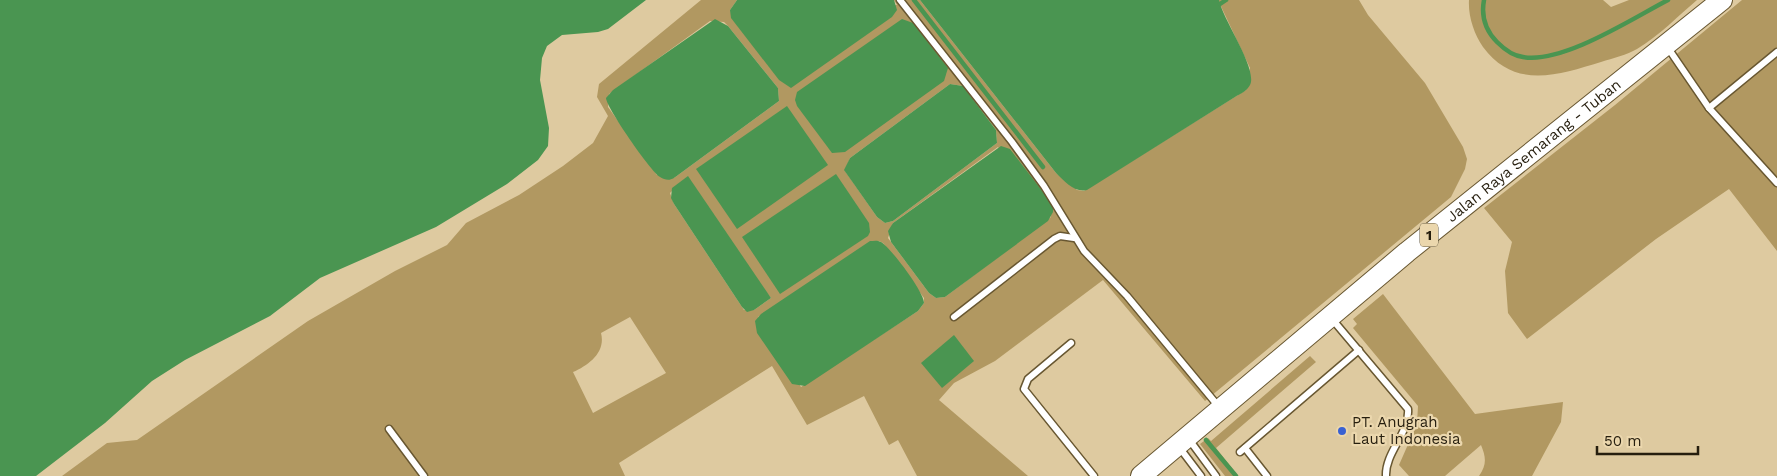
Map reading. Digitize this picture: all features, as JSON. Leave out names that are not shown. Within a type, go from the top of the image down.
[{"type":"highway","name":"Jalan Raya Semarang - Tuban","points":[[1141,476],[1330,316],[1722,0]]},
{"type":"lane","points":[[900,0],[1012,142],[1044,186],[1084,252],[1154,327],[1221,410]]},
{"type":"lane","points":[[1666,45],[1708,108],[1777,183]]},
{"type":"lane","points":[[1708,108],[1777,52]]},
{"type":"lane","points":[[954,317],[1054,239],[1060,236],[1074,238]]},
{"type":"lane","points":[[1330,316],[1408,409],[1408,418],[1389,458],[1386,476]]},
{"type":"lane","points":[[1071,343],[1028,379],[1024,389],[1094,476]]},
{"type":"lane","points":[[1267,476],[1243,450],[1359,350]]},
{"type":"lane","points":[[389,429],[424,476]]},
{"type":"lane","points":[[1183,441],[1201,476]]},
{"type":"lane","points":[[1183,441],[1216,476]]},
{"type":"shaded area","points":[[0,0],[646,0],[608,29],[598,32],[562,35],[547,46],[542,58],[540,80],[549,128],[548,146],[538,160],[507,184],[436,227],[320,278],[270,316],[185,360],[152,381],[105,423],[36,476],[0,476]]},
{"type":"shaded area","points":[[701,0],[737,0],[730,10],[897,5],[894,0],[920,0],[1056,173],[1077,190],[1084,191],[1246,90],[1250,68],[1218,0],[1359,0],[1368,15],[1425,83],[1463,147],[1467,159],[1465,169],[1451,197],[1205,401],[1103,280],[995,361],[954,383],[939,400],[1028,476],[917,476],[898,440],[889,445],[864,396],[807,425],[772,366],[619,463],[625,476],[62,476],[107,443],[137,440],[308,321],[395,271],[447,245],[466,223],[519,195],[563,166],[593,143],[608,116],[597,97],[599,84]],"holes":[[[710,21],[724,22],[728,26],[778,88],[779,101],[674,178],[657,175],[608,107],[609,94]],[[950,84],[963,86],[996,130],[997,143],[893,221],[885,223],[877,217],[845,171],[850,158]],[[998,147],[1051,217],[945,297],[936,298],[929,293],[888,238],[893,223]],[[678,185],[771,298],[754,310],[744,310],[674,204],[670,193]],[[879,241],[883,243],[924,298],[924,303],[918,311],[801,387],[758,317],[870,242]],[[630,317],[666,373],[593,413],[573,372],[585,366],[595,357],[599,352],[602,340],[601,333]]]},
{"type":"shaded area","points":[[737,0],[894,0],[897,10],[892,17],[791,88],[779,80],[731,18],[730,10]]},
{"type":"shaded area","points":[[920,0],[1219,0],[1245,56],[1251,78],[1250,85],[1243,92],[1087,190],[1078,190],[1070,186],[1056,173]]},
{"type":"shaded area","points":[[1469,0],[1603,0],[1611,7],[1629,0],[1697,0],[1661,32],[1633,51],[1569,71],[1538,76],[1523,74],[1495,61],[1483,47],[1472,25]]},
{"type":"shaded area","points":[[1742,0],[1777,0],[1777,251],[1729,189],[1656,239],[1527,339],[1508,313],[1505,271],[1512,242],[1484,208],[1615,105]]},
{"type":"shaded area","points":[[715,19],[728,26],[778,88],[779,101],[674,178],[670,180],[665,179],[655,173],[639,152],[613,113],[606,98],[613,90]]},
{"type":"shaded area","points":[[902,19],[913,23],[948,68],[944,81],[845,152],[832,153],[797,106],[795,100],[797,92]]},
{"type":"shaded area","points":[[950,84],[963,86],[996,130],[997,143],[893,221],[885,223],[877,217],[844,170],[850,158]]},
{"type":"shaded area","points":[[787,106],[828,165],[737,229],[696,169]]},
{"type":"shaded area","points":[[1001,146],[1010,149],[1053,205],[1053,212],[1048,221],[945,297],[936,298],[929,293],[891,242],[888,231],[893,223]]},
{"type":"shaded area","points":[[836,174],[869,223],[870,232],[868,236],[780,294],[742,237]]},
{"type":"shaded area","points":[[688,176],[771,298],[754,310],[747,312],[742,307],[671,198],[672,188]]},
{"type":"shaded area","points":[[870,241],[881,242],[886,246],[913,280],[923,297],[924,303],[918,311],[805,386],[792,384],[757,333],[755,321],[761,314]]},
{"type":"shaded area","points":[[1383,294],[1475,414],[1563,402],[1561,422],[1532,476],[1479,476],[1485,461],[1481,445],[1445,476],[1409,476],[1399,465],[1417,424],[1418,406],[1353,328],[1357,324],[1353,319]]},
{"type":"shaded area","points":[[954,335],[974,361],[942,388],[921,363]]},
{"type":"shaded area","points":[[1310,356],[1316,362],[1216,448],[1238,476],[1225,476],[1200,444],[1208,438],[1211,441]]},
{"type":"waterway","points":[[914,0],[1043,167]]},
{"type":"waterway","points":[[1220,4],[1226,0]]},
{"type":"waterway","points":[[1484,0],[1483,12],[1485,23],[1490,33],[1506,50],[1523,57],[1558,54],[1577,47],[1668,0]]},
{"type":"waterway","points":[[1206,440],[1236,476]]},
{"type":"place","name":"PT. Anugrah Laut Indonesia","points":[[1342,431]]}]
